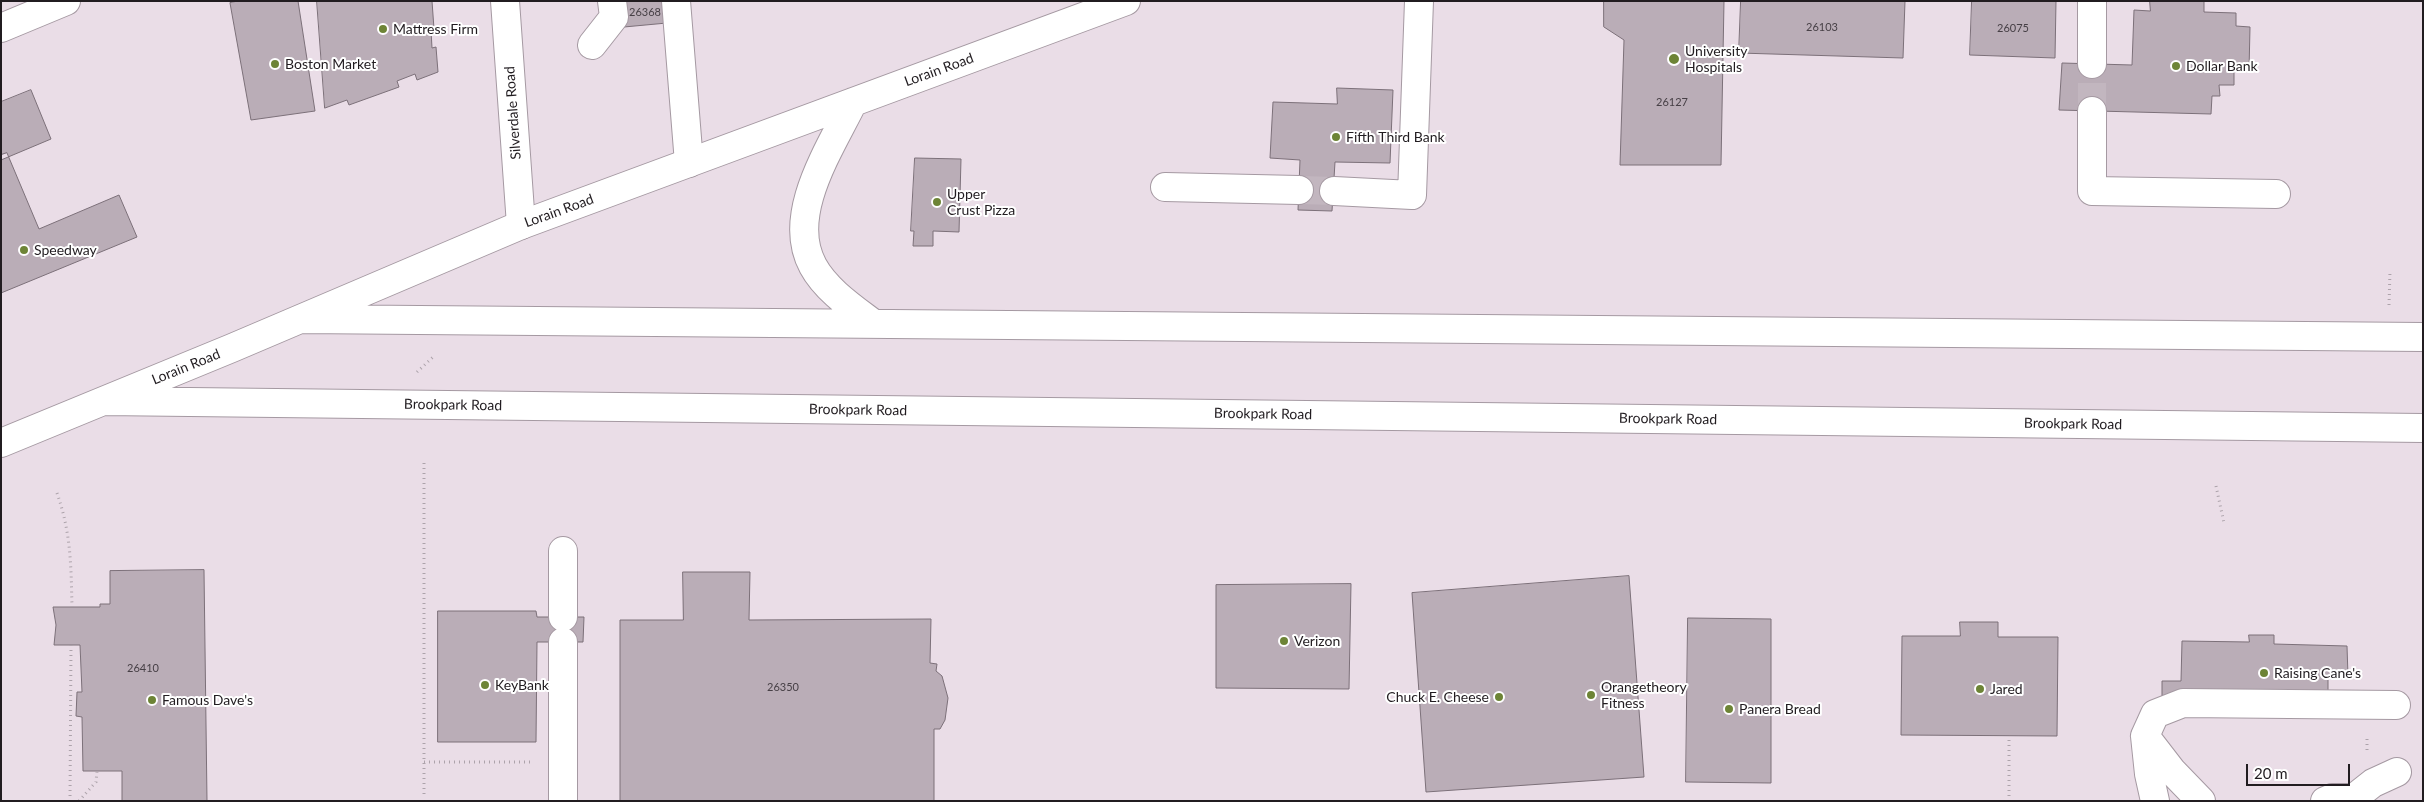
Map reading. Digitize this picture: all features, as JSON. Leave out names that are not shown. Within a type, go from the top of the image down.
[{"type":"main road","points":[[1,28],[66,1]]},
{"type":"main road","name":"Silverdale Road","points":[[506,1],[521,225]]},
{"type":"main road","points":[[592,45],[614,17],[612,1]]},
{"type":"main road","points":[[676,1],[689,163]]},
{"type":"main road","name":"Lorain Road","points":[[1,444],[521,225],[1126,1]]},
{"type":"main road","points":[[1334,191],[1412,195],[1418,1]]},
{"type":"main road","points":[[2092,1],[2092,64]]},
{"type":"main road","points":[[853,102],[806,202],[804,247],[814,268],[840,298],[874,324]]},
{"type":"main road","points":[[2092,111],[2092,191],[2276,194]]},
{"type":"main road","points":[[1165,187],[1299,190]]},
{"type":"main road","points":[[301,319],[2423,337]]},
{"type":"main road","name":"Brookpark Road","points":[[104,401],[2423,428]]},
{"type":"main road","points":[[562,551],[563,801]]},
{"type":"main road","points":[[2155,801],[2149,774],[2145,736],[2155,714],[2183,703],[2396,704]]},
{"type":"main road","points":[[2145,736],[2172,770],[2201,801]]},
{"type":"main road","points":[[2325,801],[2332,798],[2354,798],[2373,783],[2397,772]]},
{"type":"path","points":[[414,374],[433,357]]},
{"type":"path","points":[[424,460],[424,794]]},
{"type":"path","points":[[2216,486],[2224,523]]},
{"type":"path","points":[[57,493],[67,521],[72,607]]},
{"type":"path","points":[[70,801],[71,645]]},
{"type":"path","points":[[2364,729],[2367,735],[2367,760]]},
{"type":"path","points":[[2009,736],[2009,801]]},
{"type":"path","points":[[424,762],[536,762]]},
{"type":"path","points":[[79,801],[96,782],[97,770]]},
{"type":"building","points":[[238,1],[298,1],[315,111],[251,120],[230,3]]},
{"type":"building","points":[[317,1],[432,1],[434,29],[431,30],[432,48],[436,47],[438,72],[417,80],[415,74],[397,81],[399,87],[349,105],[347,100],[325,108]]},
{"type":"building","points":[[623,1],[666,1],[667,23],[624,27]]},
{"type":"building","points":[[1604,1],[1724,1],[1721,165],[1620,165],[1624,40],[1604,27]]},
{"type":"building","points":[[1741,1],[1905,1],[1903,58],[1739,53]]},
{"type":"building","points":[[1972,1],[2056,1],[2055,58],[1970,55]]},
{"type":"building","points":[[2150,1],[2204,1],[2204,12],[2236,13],[2236,26],[2250,27],[2249,71],[2234,71],[2234,85],[2219,85],[2220,96],[2212,96],[2211,114],[2059,110],[2062,63],[2132,65],[2134,10],[2150,11]]},
{"type":"building","points":[[1337,88],[1393,90],[1390,163],[1335,162],[1332,211],[1298,210],[1300,160],[1270,158],[1273,102],[1337,104]]},
{"type":"building","points":[[31,90],[51,139],[1,160],[1,102]]},
{"type":"building","points":[[7,153],[39,229],[119,195],[137,237],[1,293],[1,155]]},
{"type":"building","points":[[915,158],[961,159],[959,232],[933,231],[933,246],[913,246],[914,231],[911,231]]},
{"type":"building","points":[[204,570],[207,801],[122,801],[122,771],[83,771],[82,717],[76,716],[77,692],[82,692],[80,645],[54,645],[56,625],[53,607],[100,607],[100,604],[110,604],[110,571]]},
{"type":"building","points":[[683,572],[750,572],[749,620],[931,619],[930,663],[937,664],[936,671],[942,676],[948,698],[945,720],[940,729],[934,729],[934,801],[620,801],[620,620],[683,620]]},
{"type":"building","points":[[1629,576],[1644,777],[1426,792],[1412,593]]},
{"type":"building","points":[[1351,584],[1349,689],[1216,688],[1216,585]]},
{"type":"building","points":[[438,611],[536,611],[537,617],[584,617],[583,642],[537,642],[536,742],[438,742]]},
{"type":"building","points":[[1688,618],[1771,619],[1771,783],[1686,782]]},
{"type":"building","points":[[1960,622],[1998,622],[1998,637],[2058,637],[2057,736],[1901,735],[1902,636],[1960,636]]},
{"type":"building","points":[[2249,635],[2274,635],[2274,644],[2347,646],[2348,676],[2328,676],[2328,701],[2162,697],[2162,681],[2181,681],[2182,641],[2249,642]]},
{"type":"tunnel","points":[[2092,64],[2092,111]]},
{"type":"tunnel","points":[[1299,190],[1334,191]]},
{"type":"place","name":"Mattress Firm","points":[[383,29]]},
{"type":"place","name":"University Hospitals","points":[[1674,59]]},
{"type":"place","name":"Boston Market","points":[[275,64]]},
{"type":"place","name":"Dollar Bank","points":[[2176,66]]},
{"type":"place","name":"Fifth Third Bank","points":[[1336,137]]},
{"type":"place","name":"Upper Crust Pizza","points":[[937,202]]},
{"type":"place","name":"Speedway","points":[[24,250]]},
{"type":"place","name":"Verizon","points":[[1284,641]]},
{"type":"place","name":"Raising Cane's","points":[[2264,673]]},
{"type":"place","name":"KeyBank","points":[[485,685]]},
{"type":"place","name":"Jared","points":[[1980,689]]},
{"type":"place","name":"Orangetheory Fitness","points":[[1591,695]]},
{"type":"place","name":"Chuck E. Cheese","points":[[1499,697]]},
{"type":"place","name":"Famous Dave's","points":[[152,700]]},
{"type":"place","name":"Panera Bread","points":[[1729,709]]}]
